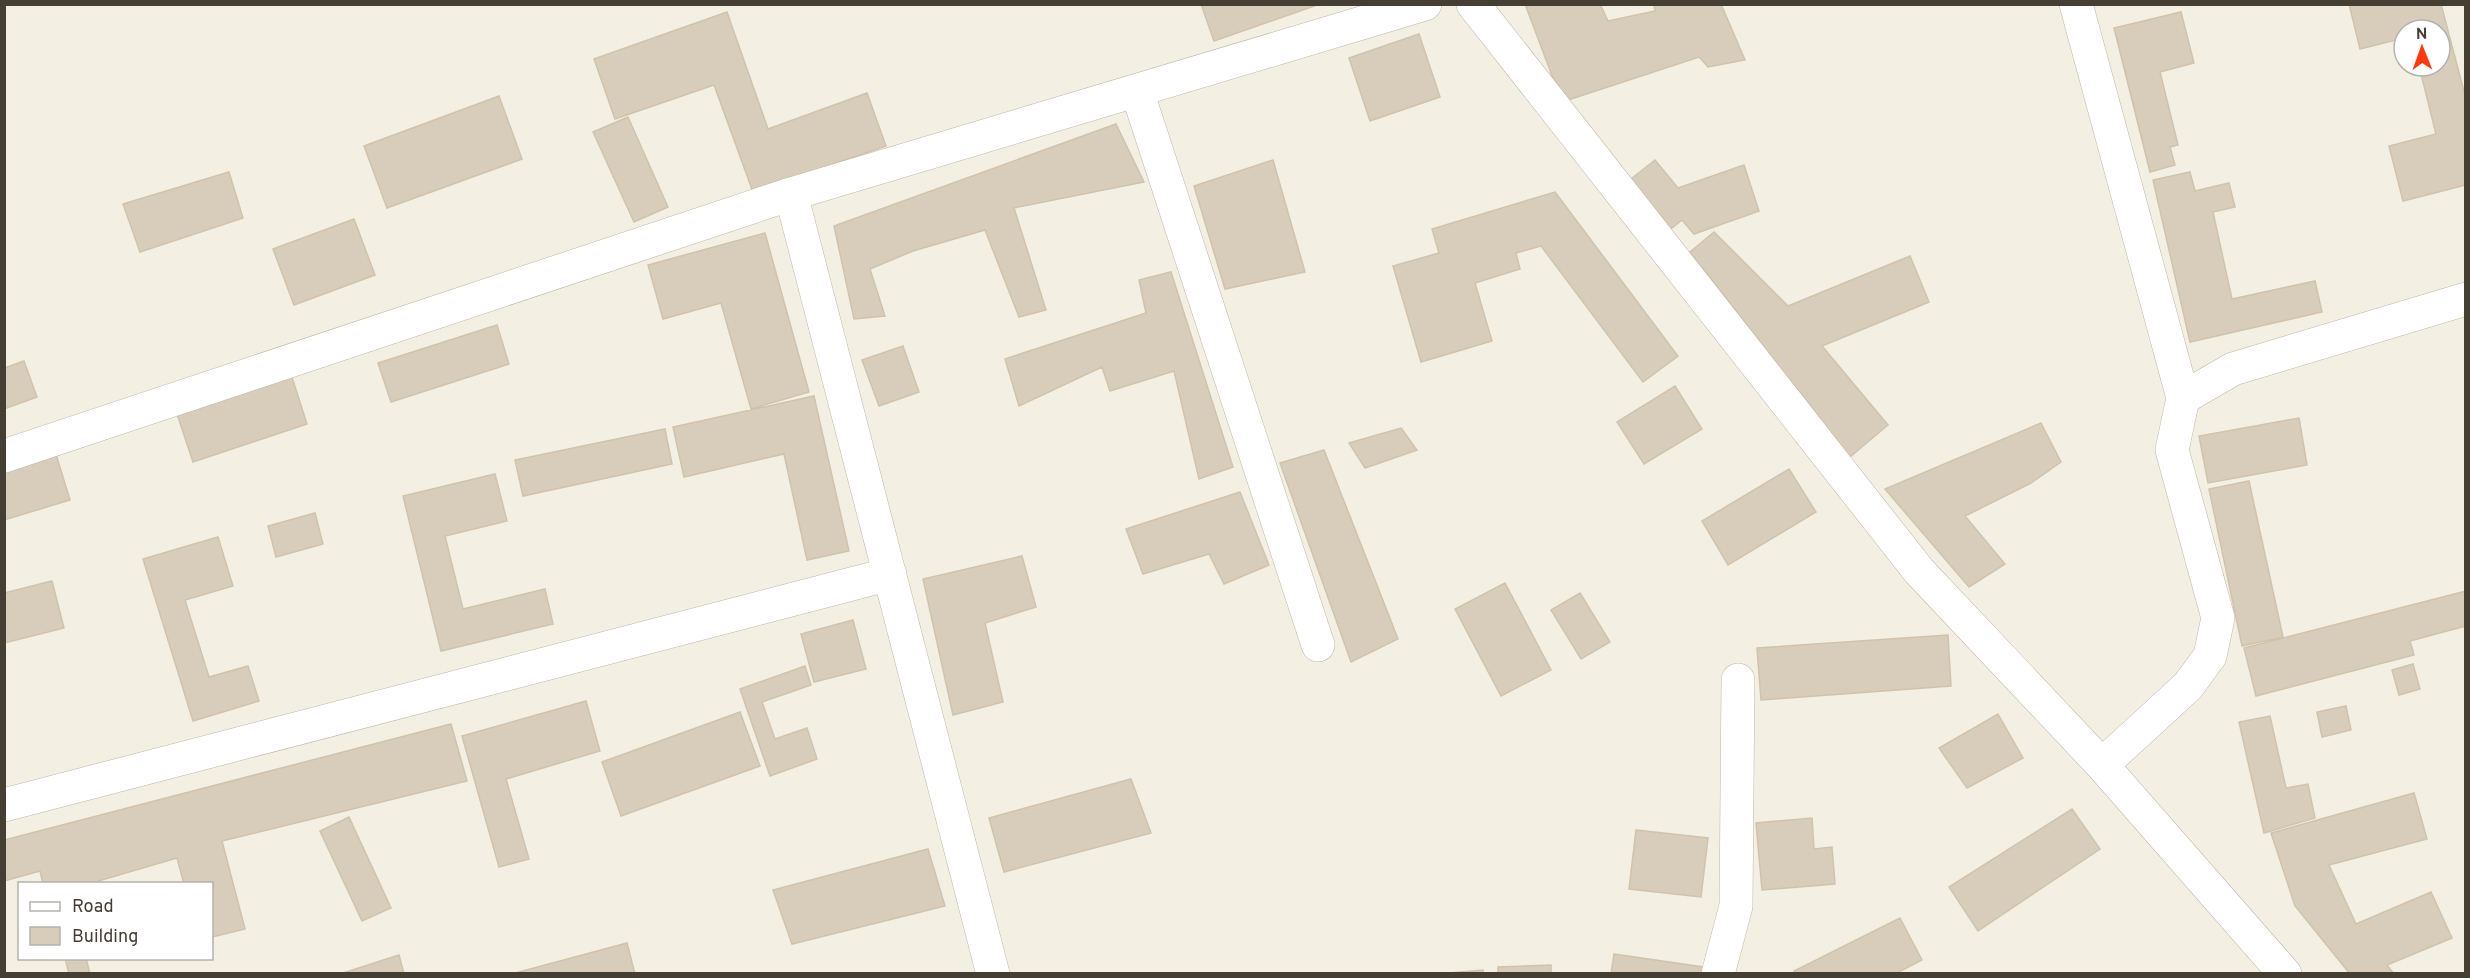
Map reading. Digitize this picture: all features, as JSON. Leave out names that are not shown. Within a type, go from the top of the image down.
[{"type":"street","points":[[4,456],[791,194],[1425,4]]},
{"type":"street","points":[[1473,4],[1919,571],[2102,765],[2285,974]]},
{"type":"street","points":[[2076,4],[2183,398],[2172,450],[2218,618],[2210,656],[2188,687],[2102,765]]},
{"type":"street","points":[[1137,91],[1318,645]]},
{"type":"street","points":[[791,194],[993,974]]},
{"type":"street","points":[[2183,398],[2233,369],[2466,299]]},
{"type":"street","points":[[4,805],[890,574]]},
{"type":"street","points":[[1718,974],[1736,906],[1738,680]]},
{"type":"building","points":[[1201,4],[1320,4],[1214,41]]},
{"type":"building","points":[[1525,4],[1600,4],[1608,21],[1655,11],[1654,4],[1721,4],[1745,60],[1708,67],[1699,57],[1562,102]]},
{"type":"building","points":[[2349,4],[2441,4],[2445,18],[2392,18],[2392,41],[2360,49]]},
{"type":"building","points":[[727,12],[768,129],[867,93],[886,146],[753,192],[714,85],[615,119],[594,59]]},
{"type":"building","points":[[2181,12],[2194,63],[2160,72],[2178,145],[2170,147],[2175,165],[2150,172],[2114,28]]},
{"type":"building","points":[[1419,34],[1440,97],[1370,121],[1349,58]]},
{"type":"building","points":[[2452,46],[2466,99],[2466,185],[2403,201],[2389,146],[2436,134],[2422,78],[2452,78]]},
{"type":"building","points":[[499,96],[522,159],[387,208],[364,146]]},
{"type":"building","points":[[628,117],[668,207],[634,222],[593,132]]},
{"type":"building","points":[[1116,124],[1144,182],[1014,208],[1046,310],[1019,317],[985,230],[913,251],[870,269],[885,316],[854,319],[834,226]]},
{"type":"building","points":[[1273,160],[1305,272],[1225,289],[1194,186]]},
{"type":"building","points":[[1655,160],[1678,188],[1744,165],[1759,211],[1694,234],[1682,220],[1662,236],[1622,186]]},
{"type":"building","points":[[229,172],[243,218],[140,252],[123,204]]},
{"type":"building","points":[[2190,172],[2195,191],[2229,183],[2235,207],[2213,212],[2232,299],[2315,281],[2322,312],[2190,342],[2153,180]]},
{"type":"building","points":[[1555,192],[1678,356],[1643,382],[1541,246],[1516,253],[1520,269],[1475,283],[1492,341],[1421,362],[1393,266],[1439,253],[1432,229]]},
{"type":"building","points":[[354,219],[375,275],[294,305],[273,249]]},
{"type":"building","points":[[1714,232],[1788,306],[1910,256],[1929,302],[1822,346],[1888,425],[1850,457],[1690,252]]},
{"type":"building","points":[[765,233],[809,392],[751,409],[721,303],[663,319],[648,265]]},
{"type":"building","points":[[1171,272],[1233,467],[1199,479],[1174,371],[1110,391],[1102,367],[1019,406],[1005,359],[1146,313],[1139,280]]},
{"type":"building","points":[[497,325],[509,364],[391,402],[378,363]]},
{"type":"building","points":[[903,346],[919,392],[879,406],[862,360]]},
{"type":"building","points":[[24,361],[37,397],[4,409],[4,368]]},
{"type":"building","points":[[291,374],[307,424],[193,462],[176,411]]},
{"type":"building","points":[[1675,386],[1702,429],[1644,464],[1617,422]]},
{"type":"building","points":[[814,396],[849,551],[807,560],[784,454],[684,477],[673,427]]},
{"type":"building","points":[[2299,418],[2307,465],[2208,483],[2199,436]]},
{"type":"building","points":[[2041,423],[2061,462],[2031,483],[1965,516],[2005,564],[1969,587],[1885,489]]},
{"type":"building","points":[[1401,428],[1417,450],[1365,468],[1349,443]]},
{"type":"building","points":[[665,429],[672,464],[523,496],[515,460]]},
{"type":"building","points":[[1324,450],[1398,639],[1351,662],[1280,463]]},
{"type":"building","points":[[55,451],[70,500],[4,520],[4,467]]},
{"type":"building","points":[[1789,469],[1816,512],[1728,565],[1702,521]]},
{"type":"building","points":[[495,474],[507,521],[445,536],[463,609],[545,589],[553,624],[441,651],[403,496]]},
{"type":"building","points":[[2249,481],[2283,637],[2242,646],[2209,489]]},
{"type":"building","points":[[1240,492],[1269,565],[1224,584],[1209,554],[1143,574],[1126,529]]},
{"type":"building","points":[[315,513],[323,544],[276,557],[268,526]]},
{"type":"building","points":[[218,537],[233,586],[185,600],[209,677],[248,666],[259,701],[193,721],[143,559]]},
{"type":"building","points":[[1022,556],[1036,607],[985,623],[1003,702],[953,715],[923,579]]},
{"type":"building","points":[[52,581],[64,628],[4,643],[4,593]]},
{"type":"building","points":[[1505,583],[1551,670],[1501,696],[1455,609]]},
{"type":"building","points":[[2466,591],[2466,626],[2410,641],[2414,655],[2256,696],[2244,648]]},
{"type":"building","points":[[1580,593],[1610,642],[1581,659],[1551,610]]},
{"type":"building","points":[[853,620],[866,669],[814,682],[801,634]]},
{"type":"building","points":[[1948,635],[1951,686],[1761,700],[1757,648]]},
{"type":"building","points":[[2413,664],[2420,689],[2399,695],[2392,670]]},
{"type":"building","points":[[805,666],[811,685],[762,702],[775,739],[807,728],[817,759],[770,776],[740,689]]},
{"type":"building","points":[[586,701],[600,751],[506,779],[529,859],[499,867],[462,736]]},
{"type":"building","points":[[2346,706],[2351,730],[2322,737],[2317,712]]},
{"type":"building","points":[[740,712],[760,766],[621,816],[602,762]]},
{"type":"building","points":[[1998,714],[2023,758],[1967,788],[1939,748]]},
{"type":"building","points":[[2270,716],[2286,788],[2308,784],[2315,818],[2264,833],[2239,722]]},
{"type":"building","points":[[451,724],[467,781],[222,841],[245,929],[213,937],[213,882],[183,882],[177,858],[95,882],[43,882],[40,871],[4,881],[4,840]]},
{"type":"building","points":[[1131,779],[1151,833],[1004,872],[989,818]]},
{"type":"building","points":[[2414,793],[2427,839],[2329,865],[2356,924],[2431,892],[2452,938],[2387,965],[2394,974],[2350,974],[2295,906],[2271,833]]},
{"type":"building","points":[[2072,809],[2100,849],[1978,931],[1949,887]]},
{"type":"building","points":[[349,817],[391,908],[362,921],[320,831]]},
{"type":"building","points":[[1812,818],[1814,849],[1832,847],[1835,884],[1762,890],[1756,823]]},
{"type":"building","points":[[1636,830],[1708,838],[1701,897],[1629,889]]},
{"type":"building","points":[[928,849],[945,906],[792,944],[773,890]]},
{"type":"building","points":[[1900,918],[1922,960],[1895,974],[1796,974],[1794,971]]},
{"type":"building","points":[[627,943],[635,974],[515,974],[515,973]]},
{"type":"building","points":[[1614,954],[1703,967],[1702,974],[1611,974]]},
{"type":"building","points":[[399,955],[404,974],[340,974]]},
{"type":"building","points":[[66,960],[86,960],[90,974],[69,974]]},
{"type":"building","points":[[1551,965],[1551,974],[1498,974],[1498,967]]},
{"type":"building","points":[[1483,970],[1483,974],[1437,974]]}]
